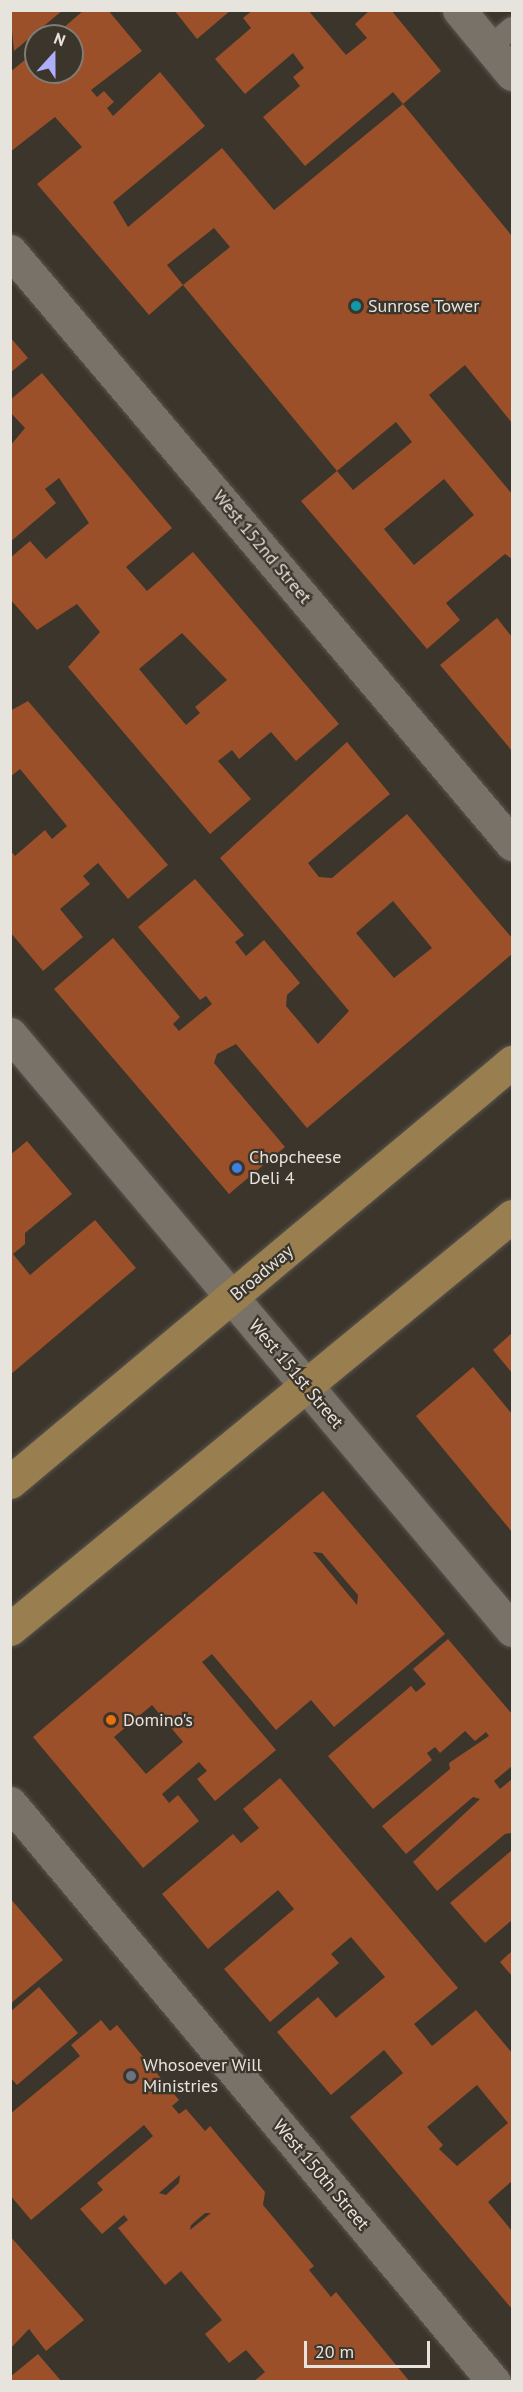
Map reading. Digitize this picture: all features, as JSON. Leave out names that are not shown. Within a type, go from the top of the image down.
[{"type":"main road","name":"Broadway","points":[[10,1482],[513,1062]]},
{"type":"main road","points":[[10,1629],[305,1384],[513,1216]]},
{"type":"street","points":[[459,10],[501,37],[513,74]]},
{"type":"street","name":"West 152nd Street","points":[[10,251],[513,844]]},
{"type":"street","name":"West 151st Street","points":[[10,1034],[513,1630]]},
{"type":"street","name":"West 150th Street","points":[[10,1803],[494,2382]]},
{"type":"building","points":[[10,10],[63,10],[46,24],[24,24],[24,43],[14,51]]},
{"type":"building","points":[[84,10],[108,10],[142,51],[91,90],[97,97],[104,91],[114,102],[107,108],[113,116],[160,72],[205,126],[113,202],[128,227],[222,148],[274,210],[403,104],[512,236],[512,423],[465,365],[429,395],[512,494],[512,559],[505,554],[446,603],[460,620],[427,649],[301,501],[337,471],[183,285],[149,315],[37,184],[82,147],[55,117],[10,152],[10,72],[24,61],[24,84],[84,84],[84,24],[68,24]],"holes":[[[214,228],[230,247],[183,285],[167,265]],[[396,422],[412,442],[353,490],[337,471]],[[444,479],[474,515],[414,565],[384,529]]]},
{"type":"building","points":[[174,10],[231,10],[197,39]]},
{"type":"building","points":[[253,10],[308,10],[346,55],[367,38],[355,24],[370,10],[391,10],[441,71],[403,104],[393,92],[305,166],[263,117],[300,86],[293,77],[304,68],[293,53],[245,94],[215,59],[251,28],[243,18]]},
{"type":"building","points":[[10,337],[28,358],[10,373]]},
{"type":"building","points":[[42,373],[172,528],[126,567],[147,591],[193,552],[339,724],[296,761],[271,732],[239,759],[232,750],[218,761],[251,799],[210,834],[68,667],[100,632],[77,604],[37,630],[10,599],[10,558],[30,541],[46,559],[89,523],[59,478],[45,489],[56,503],[10,542],[10,446],[25,428],[10,412],[10,400]],"holes":[[[182,633],[227,680],[195,707],[200,713],[186,725],[139,669]]]},
{"type":"building","points":[[497,618],[512,637],[512,751],[440,665]]},
{"type":"building","points":[[28,701],[168,865],[128,899],[98,863],[83,876],[90,884],[60,909],[83,937],[43,971],[10,932],[10,850],[15,856],[45,830],[52,839],[67,826],[20,769],[10,777],[10,711]]},
{"type":"building","points":[[347,742],[390,794],[308,863],[319,877],[332,878],[407,814],[512,938],[512,954],[307,1128],[236,1044],[217,1054],[214,1063],[285,1147],[229,1194],[54,989],[113,938],[180,1017],[173,1024],[179,1031],[212,1004],[206,996],[200,1000],[138,927],[195,879],[244,935],[235,942],[246,956],[264,940],[300,983],[287,995],[286,1006],[318,1044],[349,1011],[220,858]],"holes":[[[393,901],[432,948],[394,978],[356,933]]]},
{"type":"building","points":[[27,1141],[72,1194],[25,1233],[25,1244],[13,1254],[30,1275],[95,1220],[136,1268],[10,1375],[10,1155]]},
{"type":"building","points":[[512,1333],[512,1373],[493,1350]]},
{"type":"building","points":[[473,1367],[512,1414],[512,1532],[416,1416]]},
{"type":"building","points":[[323,1491],[445,1634],[334,1727],[311,1700],[276,1730],[212,1654],[202,1662],[276,1750],[215,1801],[197,1779],[207,1771],[199,1762],[162,1794],[169,1803],[178,1795],[199,1821],[143,1868],[33,1737]],"holes":[[[313,1552],[322,1553],[358,1595],[357,1605]],[[152,1705],[183,1742],[146,1774],[114,1737]]]},
{"type":"building","points":[[448,1639],[512,1714],[512,1766],[494,1781],[500,1789],[512,1779],[512,1833],[505,1834],[437,1891],[413,1862],[480,1799],[473,1797],[406,1854],[382,1826],[450,1769],[449,1763],[489,1736],[486,1732],[475,1741],[465,1731],[440,1753],[435,1747],[427,1753],[432,1760],[373,1809],[328,1756],[411,1686],[416,1692],[426,1684],[413,1669]]},
{"type":"building","points":[[280,1778],[458,1988],[414,2024],[432,2046],[476,2010],[512,2053],[512,2181],[488,2202],[512,2231],[512,2309],[350,2117],[403,2073],[384,2050],[331,2095],[277,2032],[318,1997],[336,2018],[385,1977],[351,1937],[331,1954],[339,1963],[270,2022],[224,1969],[294,1909],[278,1890],[208,1949],[162,1894],[233,1834],[241,1843],[259,1828],[243,1809]],"holes":[[[477,2085],[508,2123],[457,2166],[439,2149],[443,2145],[427,2127]]]},
{"type":"building","points":[[512,1850],[512,1920],[485,1943],[450,1903]]},
{"type":"building","points":[[10,1898],[63,1960],[10,2004]]},
{"type":"building","points":[[512,1951],[512,1976],[500,1962]]},
{"type":"building","points":[[39,1987],[78,2033],[17,2085],[10,2077],[10,2012]]},
{"type":"building","points":[[101,2020],[110,2031],[117,2025],[179,2100],[172,2106],[179,2114],[186,2109],[205,2131],[210,2126],[265,2192],[263,2205],[314,2266],[309,2270],[331,2297],[336,2292],[410,2382],[253,2382],[265,2372],[246,2350],[229,2363],[205,2334],[222,2320],[181,2271],[165,2285],[118,2228],[128,2220],[124,2215],[102,2234],[80,2209],[103,2190],[97,2183],[153,2136],[144,2125],[31,2220],[10,2195],[10,2114],[80,2056],[71,2045]],"holes":[[[180,2175],[179,2183],[166,2195],[159,2193]],[[205,2213],[211,2213],[190,2230],[191,2225]]]},
{"type":"building","points":[[10,2236],[84,2320],[46,2351],[29,2329],[10,2349]]},
{"type":"building","points":[[38,2354],[62,2382],[10,2382],[10,2377]]},
{"type":"place","name":"Sunrose Tower","points":[[356,306]]},
{"type":"place","name":"Chopcheese Deli 4","points":[[237,1168]]},
{"type":"place","name":"Domino's","points":[[111,1720]]},
{"type":"place","name":"Whosoever Will Ministries","points":[[131,2076]]}]
